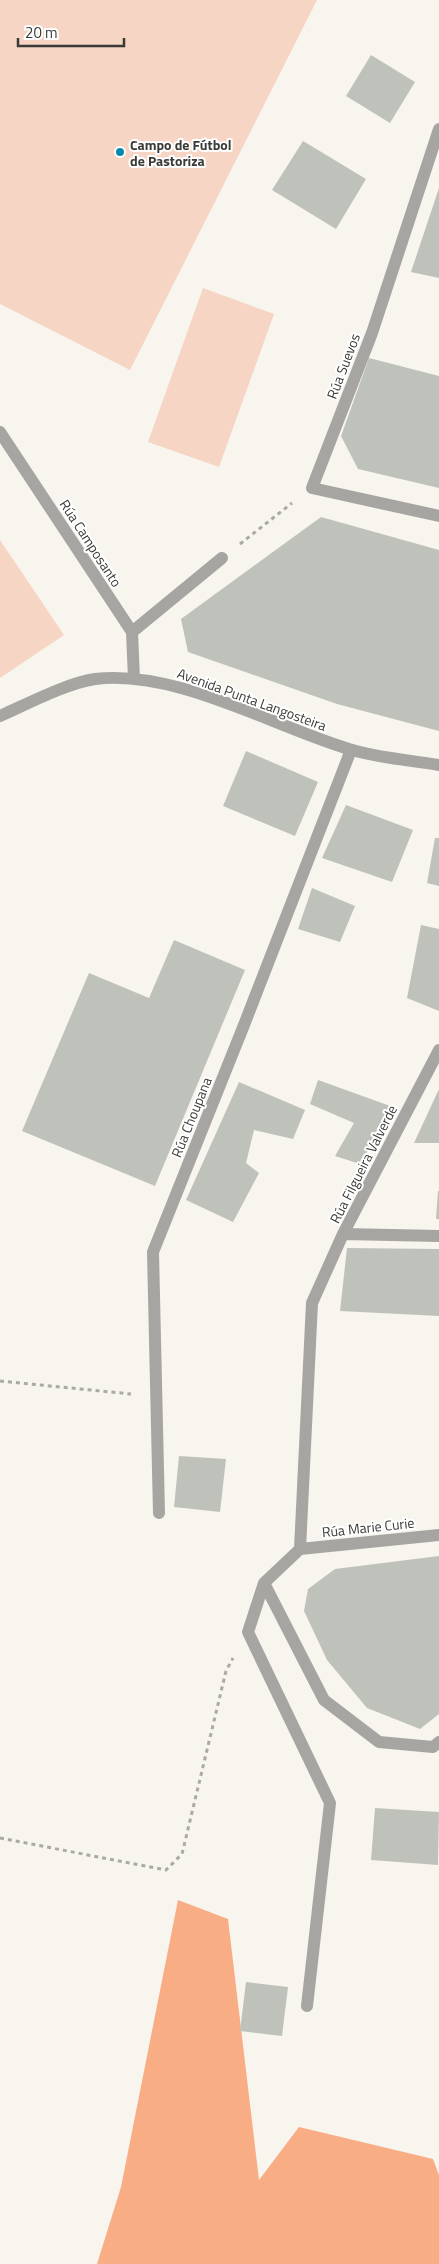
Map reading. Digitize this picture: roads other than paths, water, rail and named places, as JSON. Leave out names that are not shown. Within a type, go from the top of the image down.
[{"type":"street","name":"Rúa Suevos","points":[[439,129],[372,333],[312,488],[439,516]]},
{"type":"street","name":"Rúa Camposanto","points":[[0,432],[132,632]]},
{"type":"street","points":[[134,679],[132,632],[222,558]]},
{"type":"street","name":"Avenida Punta Langosteira","points":[[0,716],[48,694],[94,680],[134,679],[177,686],[351,750],[439,765]]},
{"type":"street","name":"Rúa Choupana","points":[[159,1513],[153,1252],[248,1016],[351,750]]},
{"type":"street","name":"Rúa Filgueira Valverde","points":[[439,1050],[343,1234],[439,1236]]},
{"type":"street","points":[[306,2006],[330,1803],[248,1632],[264,1583],[300,1549],[312,1303],[343,1234]]},
{"type":"street","name":"Rúa Marie Curie","points":[[300,1549],[439,1535]]},
{"type":"street","points":[[264,1583],[324,1700],[379,1742],[433,1747],[439,1742]]},
{"type":"place","name":"Campo de Fútbol de Pastoriza","points":[[120,152]]}]
